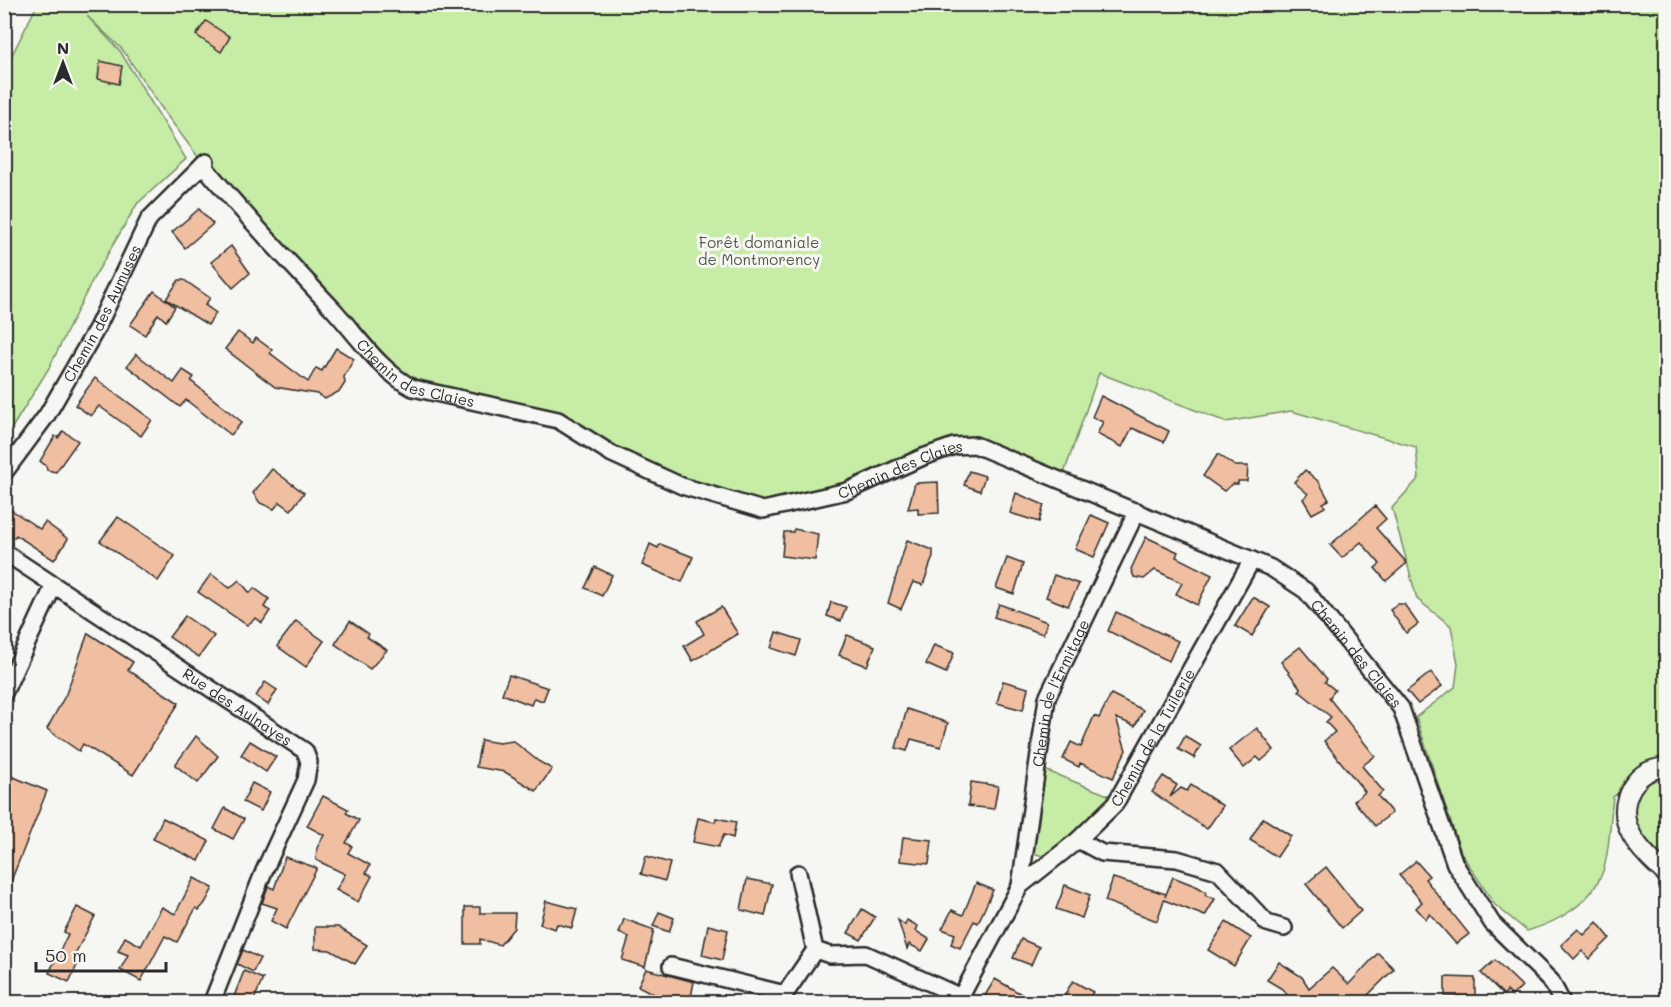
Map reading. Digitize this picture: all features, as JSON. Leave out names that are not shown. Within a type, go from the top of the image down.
[{"type":"street","name":"Chemin des Aumuses","points":[[4,473],[47,415],[97,328],[148,219],[204,163]]},
{"type":"street","name":"Chemin des Claies","points":[[204,163],[256,228],[399,381],[427,392],[558,420],[612,454],[682,486],[763,510],[847,490],[922,457],[966,444],[975,445],[1271,568],[1306,591],[1401,708],[1455,864],[1492,923],[1551,981],[1562,1002]]},
{"type":"street","name":"Chemin de l'Ermitage","points":[[1020,886],[1047,699],[1137,511]]},
{"type":"street","name":"Rue des Aulnayes","points":[[4,552],[305,751],[309,762],[306,780],[264,871],[212,1002]]},
{"type":"street","name":"Chemin de la Tuilerie","points":[[1020,886],[1078,840],[1115,804],[1252,560]]},
{"type":"street","points":[[4,693],[54,585]]},
{"type":"street","points":[[1666,767],[1653,768],[1639,777],[1627,798],[1625,813],[1628,830],[1635,843],[1666,874]]},
{"type":"street","points":[[1078,840],[1102,853],[1177,859],[1218,871],[1267,923],[1284,928]]},
{"type":"street","points":[[1025,855],[1048,865]]},
{"type":"street","points":[[671,966],[785,994],[815,950],[798,873]]},
{"type":"street","points":[[815,950],[830,955],[866,954],[959,1000],[1020,886]]},
{"type":"green space","name":"Forêt domaniale de Montmorency","points":[[37,5],[1666,5],[1666,874],[1628,830],[1639,777],[1613,797],[1607,854],[1598,883],[1582,902],[1562,917],[1527,931],[1495,905],[1461,853],[1416,717],[1455,687],[1458,664],[1451,626],[1417,599],[1392,508],[1419,478],[1416,447],[1291,411],[1226,422],[1099,373],[1062,479],[976,445],[763,510],[682,486],[564,423],[413,388],[214,178],[165,113],[122,49],[87,16],[120,51],[186,159],[137,204],[93,279],[49,368],[5,439],[5,69]]},
{"type":"green space","points":[[1037,767],[1118,799],[1045,857],[1031,852]]},
{"type":"building","points":[[206,21],[230,37],[221,52],[196,35]]},
{"type":"building","points":[[100,61],[122,66],[119,84],[98,79]]},
{"type":"building","points":[[199,209],[213,224],[185,248],[172,232]]},
{"type":"building","points":[[231,246],[250,273],[233,288],[211,262]]},
{"type":"building","points":[[179,280],[184,280],[210,298],[205,305],[216,313],[208,325],[166,299]]},
{"type":"building","points":[[154,291],[175,307],[166,321],[158,314],[145,335],[130,325]]},
{"type":"building","points":[[238,332],[253,343],[256,338],[272,350],[270,353],[308,382],[316,368],[322,371],[336,348],[354,359],[344,377],[345,383],[340,391],[325,399],[317,394],[275,387],[225,349]]},
{"type":"building","points":[[136,354],[174,383],[183,370],[194,377],[191,381],[242,422],[231,435],[186,400],[180,407],[127,366]]},
{"type":"building","points":[[95,378],[152,420],[141,436],[99,406],[91,416],[75,405]]},
{"type":"building","points":[[1101,396],[1169,431],[1164,442],[1132,428],[1122,447],[1097,434],[1103,422],[1092,417]]},
{"type":"building","points":[[63,431],[78,441],[56,472],[47,470],[40,461],[55,436],[58,438]]},
{"type":"building","points":[[1218,454],[1235,466],[1248,466],[1247,481],[1238,481],[1238,484],[1233,484],[1224,491],[1203,476]]},
{"type":"building","points":[[272,469],[304,493],[291,510],[280,502],[274,509],[260,503],[253,493]]},
{"type":"building","points":[[1305,470],[1319,482],[1329,500],[1323,503],[1325,507],[1312,514],[1303,499],[1308,494],[1294,482]]},
{"type":"building","points":[[969,471],[985,476],[980,491],[964,485]]},
{"type":"building","points":[[938,482],[939,513],[918,514],[918,508],[908,509],[915,483]]},
{"type":"building","points":[[1016,493],[1044,505],[1039,522],[1010,513]]},
{"type":"building","points":[[4,505],[40,529],[45,522],[68,539],[54,560],[16,535],[14,538],[4,532]]},
{"type":"building","points":[[1375,506],[1386,519],[1376,528],[1407,563],[1386,581],[1375,568],[1380,564],[1361,542],[1342,558],[1330,545]]},
{"type":"building","points":[[1091,515],[1109,523],[1094,557],[1075,549]]},
{"type":"building","points":[[118,517],[175,556],[158,581],[100,541]]},
{"type":"building","points":[[794,529],[818,534],[815,560],[782,556],[784,532],[793,532]]},
{"type":"building","points":[[1146,537],[1178,552],[1176,557],[1212,575],[1197,605],[1176,594],[1182,583],[1155,570],[1144,579],[1134,577],[1131,569]]},
{"type":"building","points":[[907,540],[933,550],[933,556],[923,585],[913,582],[901,609],[888,603]]},
{"type":"building","points":[[650,544],[658,548],[660,544],[693,557],[682,582],[642,565]]},
{"type":"building","points":[[1007,558],[1023,564],[1014,594],[996,588]]},
{"type":"building","points":[[595,567],[612,575],[602,596],[585,588]]},
{"type":"building","points":[[211,574],[230,588],[239,580],[250,593],[254,588],[269,599],[264,607],[270,611],[262,623],[256,618],[247,625],[198,592]]},
{"type":"building","points":[[1054,575],[1079,584],[1068,606],[1046,597]]},
{"type":"building","points":[[1253,597],[1270,607],[1252,636],[1235,626]]},
{"type":"building","points":[[831,602],[846,607],[841,621],[827,616]]},
{"type":"building","points":[[999,604],[1047,622],[1043,634],[994,617]]},
{"type":"building","points":[[1398,604],[1404,604],[1418,624],[1406,633],[1390,610]]},
{"type":"building","points":[[721,607],[738,634],[693,661],[684,646],[704,634],[697,621]]},
{"type":"building","points":[[1116,612],[1178,641],[1169,661],[1108,631]]},
{"type":"building","points":[[185,616],[214,636],[199,657],[169,637]]},
{"type":"building","points":[[296,621],[324,641],[306,667],[277,646]]},
{"type":"building","points":[[350,621],[369,634],[367,637],[387,650],[370,669],[335,644]]},
{"type":"building","points":[[776,632],[801,640],[796,656],[771,648]]},
{"type":"building","points":[[88,633],[133,662],[128,670],[179,703],[133,775],[83,744],[79,751],[47,729],[66,694]]},
{"type":"building","points":[[847,635],[875,646],[867,666],[839,655]]},
{"type":"building","points":[[934,645],[954,653],[946,673],[926,664]]},
{"type":"building","points":[[1300,647],[1327,679],[1325,682],[1335,690],[1329,698],[1375,756],[1362,766],[1383,791],[1378,796],[1392,813],[1375,826],[1354,801],[1365,792],[1324,741],[1335,732],[1326,722],[1331,717],[1299,691],[1301,689],[1281,662]]},
{"type":"building","points":[[1431,672],[1442,686],[1418,704],[1407,691]]},
{"type":"building","points":[[509,675],[548,688],[543,701],[534,698],[531,705],[502,694]]},
{"type":"building","points":[[1003,681],[1028,688],[1023,710],[997,703]]},
{"type":"building","points":[[265,682],[277,690],[268,705],[256,696]]},
{"type":"building","points":[[1111,694],[1143,710],[1135,726],[1116,718],[1126,750],[1113,778],[1080,763],[1079,767],[1063,759],[1071,742],[1081,747],[1094,716],[1099,718]]},
{"type":"building","points":[[907,709],[948,723],[941,747],[911,739],[907,751],[896,748]]},
{"type":"building","points":[[1257,728],[1274,750],[1261,761],[1257,757],[1244,768],[1229,750]]},
{"type":"building","points":[[196,736],[218,756],[198,783],[175,765]]},
{"type":"building","points":[[1185,736],[1201,746],[1194,758],[1178,749]]},
{"type":"building","points":[[481,740],[499,743],[513,741],[552,769],[536,791],[505,772],[476,767]]},
{"type":"building","points":[[250,741],[276,757],[266,772],[241,755]]},
{"type":"building","points":[[4,773],[47,791],[5,896],[4,896]]},
{"type":"building","points":[[1163,776],[1177,785],[1170,797],[1181,788],[1187,791],[1191,785],[1223,806],[1207,829],[1152,792]]},
{"type":"building","points":[[971,782],[998,786],[994,809],[968,806]]},
{"type":"building","points":[[252,783],[270,792],[261,811],[243,802]]},
{"type":"building","points":[[323,796],[348,809],[346,813],[359,820],[346,843],[352,846],[348,853],[370,865],[366,873],[372,876],[358,902],[336,890],[345,874],[316,860],[317,848],[324,835],[307,826]]},
{"type":"building","points":[[225,808],[244,819],[233,839],[214,829]]},
{"type":"building","points":[[163,818],[209,841],[199,861],[153,839]]},
{"type":"building","points":[[698,818],[715,822],[716,818],[736,822],[733,838],[724,835],[718,847],[693,842]]},
{"type":"building","points":[[1263,818],[1291,836],[1277,857],[1250,840]]},
{"type":"building","points":[[903,837],[932,840],[929,864],[900,861]]},
{"type":"building","points":[[646,856],[670,863],[665,881],[641,874]]},
{"type":"building","points":[[285,857],[317,868],[286,929],[271,921],[277,908],[262,903],[268,886],[274,889]]},
{"type":"building","points":[[1416,861],[1429,876],[1425,879],[1469,934],[1456,944],[1430,914],[1426,919],[1416,908],[1422,902],[1399,875]]},
{"type":"building","points":[[1326,867],[1361,911],[1342,928],[1306,884]]},
{"type":"building","points":[[1173,877],[1198,887],[1206,892],[1205,895],[1215,899],[1205,916],[1164,900],[1157,921],[1105,901],[1113,878],[1166,894],[1165,897]]},
{"type":"building","points":[[194,878],[213,888],[205,903],[199,910],[196,908],[177,942],[165,936],[141,981],[120,970],[128,955],[118,951],[125,937],[141,946],[162,907],[175,914]]},
{"type":"building","points":[[747,879],[772,884],[765,916],[741,910]]},
{"type":"building","points":[[976,883],[993,890],[978,923],[974,921],[960,948],[951,944],[955,934],[942,929],[952,910],[963,915]]},
{"type":"building","points":[[1065,885],[1090,895],[1082,918],[1056,909]]},
{"type":"building","points":[[546,901],[577,909],[572,928],[557,924],[555,929],[540,924]]},
{"type":"building","points":[[77,907],[95,916],[75,954],[81,957],[69,982],[49,973],[68,934],[64,932]]},
{"type":"building","points":[[465,907],[480,907],[480,913],[515,913],[514,928],[500,945],[480,939],[480,944],[465,944]]},
{"type":"building","points":[[862,909],[875,917],[861,940],[848,933]]},
{"type":"building","points":[[659,912],[674,918],[669,932],[653,926]]},
{"type":"building","points":[[624,919],[654,930],[645,967],[622,960],[629,937],[619,933]]},
{"type":"building","points":[[898,920],[905,925],[907,920],[918,926],[916,931],[929,939],[922,951],[909,944],[907,949]]},
{"type":"building","points":[[1226,922],[1251,938],[1234,966],[1208,950]]},
{"type":"building","points":[[1597,922],[1610,938],[1589,959],[1582,951],[1574,959],[1561,945],[1578,929],[1584,935]]},
{"type":"building","points":[[708,925],[728,930],[722,960],[702,955]]},
{"type":"building","points":[[315,927],[338,927],[367,945],[355,964],[330,950],[315,949]]},
{"type":"building","points":[[1021,939],[1039,947],[1031,965],[1013,958]]},
{"type":"building","points":[[243,950],[260,958],[253,972],[237,964]]},
{"type":"building","points":[[1378,953],[1394,969],[1361,1002],[1291,1002],[1284,990],[1267,980],[1279,962],[1302,977],[1309,988],[1332,968],[1349,984]]},
{"type":"building","points":[[1495,960],[1522,986],[1512,996],[1507,991],[1504,995],[1481,973]]},
{"type":"building","points":[[646,969],[694,982],[690,1002],[654,994],[638,986]]},
{"type":"building","points":[[244,971],[263,979],[253,1002],[233,999]]},
{"type":"building","points":[[1445,977],[1475,978],[1475,997],[1445,996]]},
{"type":"building","points":[[995,979],[1009,987],[1035,1002],[981,1002]]},
{"type":"building","points":[[1073,981],[1093,992],[1087,1002],[1060,1002]]}]
